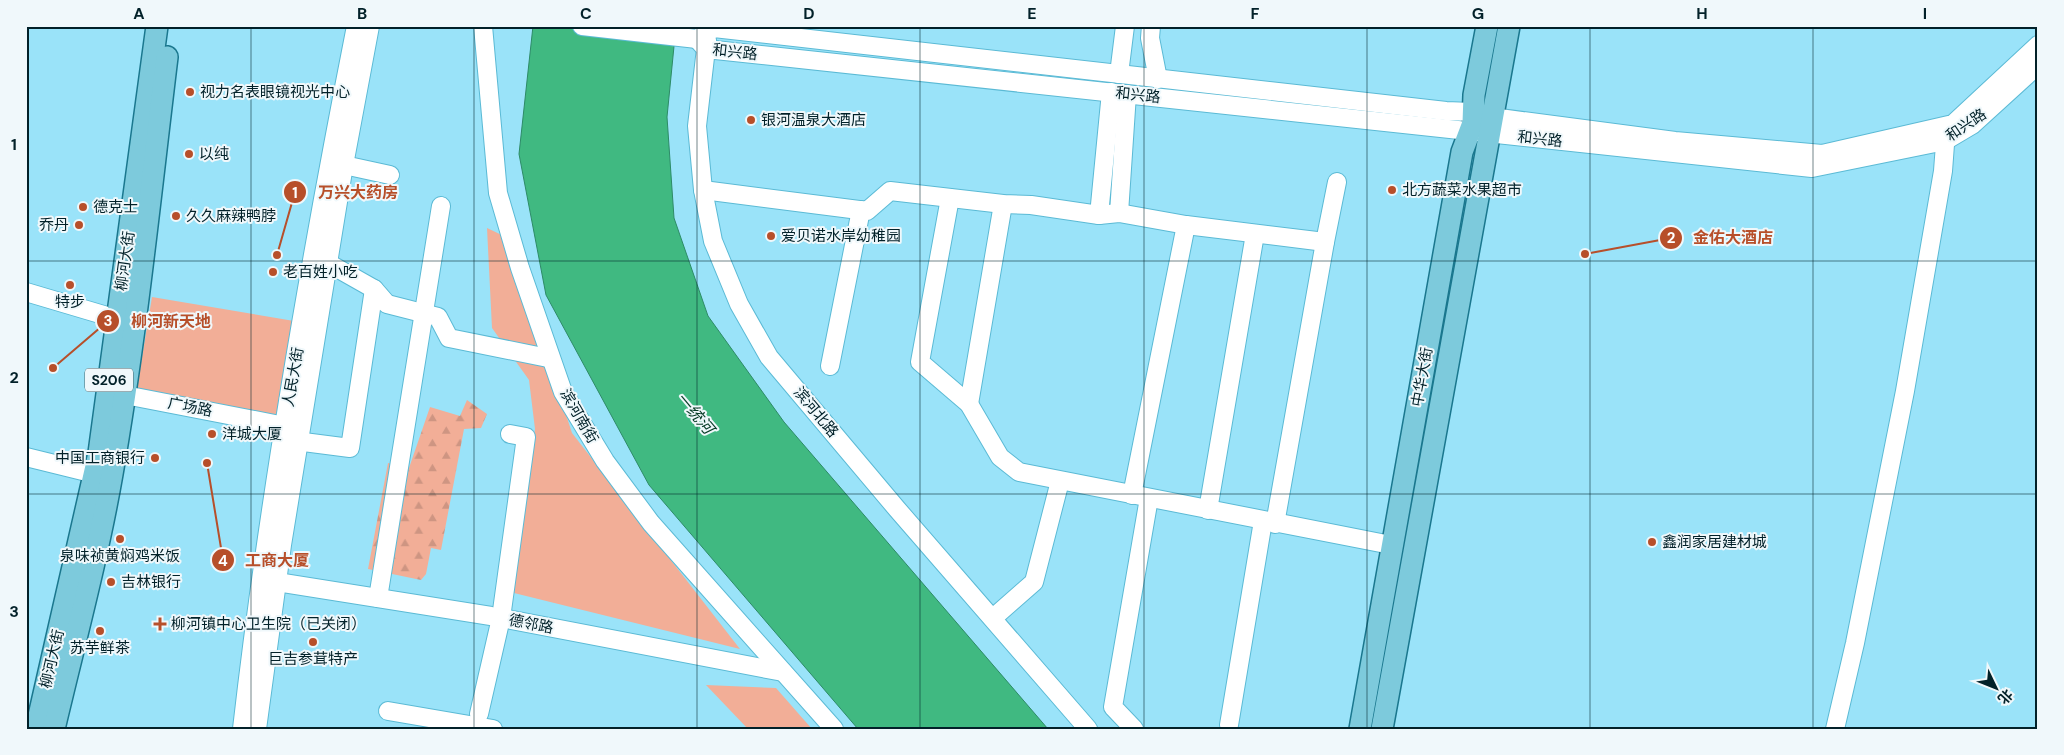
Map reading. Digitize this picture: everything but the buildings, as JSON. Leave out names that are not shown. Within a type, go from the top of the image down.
[{"type":"main road","name":"柳河大街","points":[[36,729],[96,474],[157,26]]},
{"type":"main road","name":"柳河大街","points":[[54,729],[102,527],[125,394],[171,26]]},
{"type":"main road","name":"中华大街","points":[[1382,729],[1481,123],[1487,26]]},
{"type":"main road","name":"中华大街","points":[[1360,729],[1462,152],[1481,123],[1509,26]]},
{"type":"street","name":"人民大街","points":[[320,262],[326,179],[356,26]]},
{"type":"street","name":"人民大街","points":[[242,729],[289,436],[320,262],[344,165],[370,26]]},
{"type":"street","name":"滨河南街","points":[[483,26],[498,193],[520,268],[563,392],[606,461],[651,523],[834,729]]},
{"type":"street","points":[[582,26],[705,36]]},
{"type":"street","points":[[1119,74],[1125,26]]},
{"type":"street","points":[[1151,26],[1150,38],[1158,79]]},
{"type":"street","name":"和兴路","points":[[705,36],[714,28],[724,29],[1446,111],[1481,123]]},
{"type":"street","name":"和兴路","points":[[705,36],[1119,93],[1481,123],[1812,168],[1972,125],[2038,65]]},
{"type":"street","name":"滨河北路","points":[[705,36],[697,126],[703,190],[713,241],[739,304],[769,357],[897,509],[1088,729]]},
{"type":"street","name":"和兴路","points":[[1946,133],[1953,124],[2038,45]]},
{"type":"street","points":[[1119,93],[1119,213]]},
{"type":"street","points":[[1099,215],[1119,93]]},
{"type":"street","points":[[1835,729],[1855,643],[1905,391],[1943,171],[1946,133]]},
{"type":"street","points":[[344,165],[390,175]]},
{"type":"street","points":[[1230,725],[1337,182]]},
{"type":"street","points":[[703,190],[867,211],[890,191],[1099,215],[1119,213],[1186,225],[1325,242]]},
{"type":"street","points":[[950,198],[920,362],[969,404],[1000,457],[1019,472],[1392,545]]},
{"type":"street","points":[[969,404],[1003,204]]},
{"type":"street","points":[[378,598],[441,206]]},
{"type":"street","points":[[830,366],[862,210]]},
{"type":"street","points":[[1134,729],[1113,707],[1140,497],[1186,225]]},
{"type":"street","points":[[1208,510],[1255,234]]},
{"type":"street","points":[[320,262],[374,289],[387,304],[438,317],[449,338],[548,358]]},
{"type":"street","name":"广场路","points":[[125,394],[289,436],[350,448],[374,289]]},
{"type":"street","points":[[26,292],[117,319]]},
{"type":"street","points":[[469,722],[501,618],[526,437],[510,434]]},
{"type":"street","name":"人民大街","points":[[257,729],[277,582],[289,436]]},
{"type":"street","points":[[26,457],[96,474]]},
{"type":"street","points":[[993,618],[1034,582],[1060,480]]},
{"type":"street","name":"德邻路","points":[[277,582],[501,618],[783,672]]},
{"type":"street","points":[[388,711],[469,722],[491,729]]},
{"type":"green space","points":[[487,228],[508,238],[572,433],[740,649],[514,593],[521,521],[535,429],[529,380],[492,328]]},
{"type":"green space","points":[[152,297],[294,321],[277,417],[136,393]]},
{"type":"green space","points":[[467,400],[487,414],[481,428],[464,429],[441,550],[431,548],[426,574],[421,580],[368,569],[388,463],[409,468],[430,407],[460,416]]},
{"type":"green space","points":[[706,685],[776,688],[812,729],[748,729]]},
{"type":"water","name":"一统河","points":[[533,26],[676,26],[667,117],[674,218],[708,316],[784,422],[1048,729],[858,729],[649,485],[546,295],[519,154]]},
{"type":"place","name":"视力名表眼镜视光中心","points":[[190,92]]},
{"type":"place","name":"银河温泉大酒店","points":[[751,120]]},
{"type":"place","name":"以纯","points":[[189,154]]},
{"type":"place","name":"北方蔬菜水果超市","points":[[1392,190]]},
{"type":"place","name":"德克士","points":[[83,207]]},
{"type":"place","name":"久久麻辣鸭脖","points":[[176,216]]},
{"type":"place","name":"乔丹","points":[[79,225]]},
{"type":"place","name":"爱贝诺水岸幼稚园","points":[[771,236]]},
{"type":"place","name":"金佑大酒店","points":[[1585,254]]},
{"type":"place","name":"万兴大药房","points":[[277,255]]},
{"type":"place","name":"老百姓小吃","points":[[273,272]]},
{"type":"place","name":"特步","points":[[70,285]]},
{"type":"place","name":"柳河新天地","points":[[53,368]]},
{"type":"place","name":"洋城大厦","points":[[212,434]]},
{"type":"place","name":"中国工商银行","points":[[155,458]]},
{"type":"place","name":"工商大厦","points":[[207,463]]},
{"type":"place","name":"泉味祯黄焖鸡米饭","points":[[120,539]]},
{"type":"place","name":"鑫润家居建材城","points":[[1652,542]]},
{"type":"place","name":"吉林银行","points":[[111,582]]},
{"type":"place","name":"柳河镇中心卫生院（已关闭）","points":[[160,624]]},
{"type":"place","name":"苏芋鲜茶","points":[[100,631]]},
{"type":"place","name":"巨吉参茸特产","points":[[313,642]]}]
